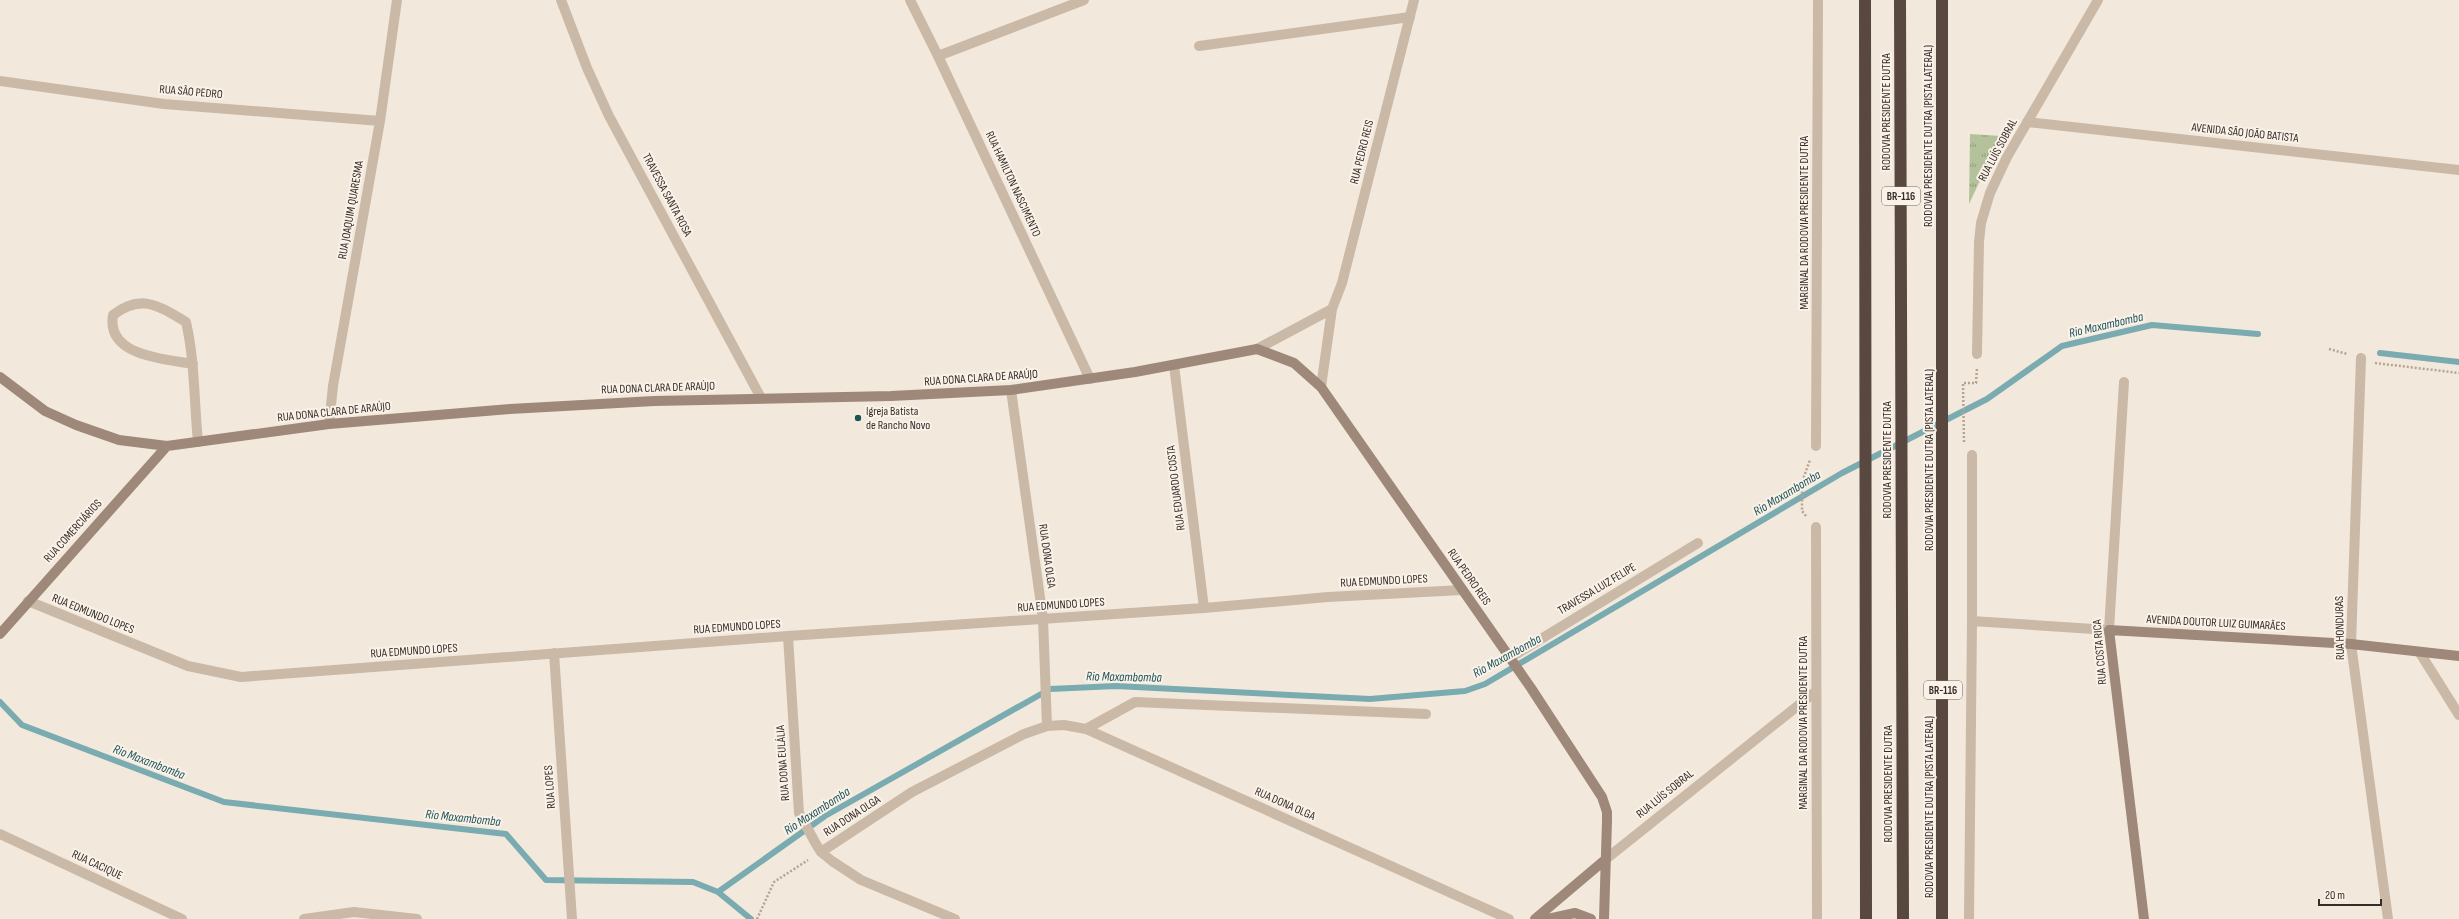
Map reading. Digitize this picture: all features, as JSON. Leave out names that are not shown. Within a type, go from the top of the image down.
[{"type":"highway","name":"RODOVIA PRESIDENTE DUTRA","points":[[1865,0],[1866,919]]},
{"type":"highway","name":"RODOVIA PRESIDENTE DUTRA","points":[[1900,0],[1903,919]]},
{"type":"highway","name":"RODOVIA PRESIDENTE DUTRA (PISTA LATERAL)","points":[[1942,0],[1944,461],[1942,919]]},
{"type":"main road","name":"RUA DONA CLARA DE ARAÚJO","points":[[0,377],[46,411],[76,425],[119,440],[167,446],[329,424],[572,405],[761,398],[891,396],[1011,390],[1090,380],[1257,349]]},
{"type":"main road","points":[[1257,349],[1294,363],[1321,387]]},
{"type":"main road","name":"RUA PEDRO REIS","points":[[1321,387],[1375,462],[1531,688],[1602,798],[1607,812],[1604,919]]},
{"type":"main road","name":"RUA COMERCIÁRIOS","points":[[0,634],[167,446]]},
{"type":"main road","name":"AVENIDA DOUTOR LUIZ GUIMARÃES","points":[[2109,630],[2351,644],[2420,653],[2459,656]]},
{"type":"main road","name":"RUA COSTA RICA","points":[[2109,630],[2144,919]]},
{"type":"main road","name":"RUA LUÍS SOBRAL","points":[[1535,919],[1606,859]]},
{"type":"main road","points":[[1548,919],[1560,914],[1575,913],[1591,919]]},
{"type":"street","name":"RUA JOAQUIM QUARESMA","points":[[329,424],[333,386],[380,121],[397,0]]},
{"type":"street","name":"TRAVESSA SANTA ROSA","points":[[561,0],[587,68],[609,116],[761,398]]},
{"type":"street","name":"RUA HAMILTON NASCIMENTO","points":[[910,0],[938,56],[1090,380]]},
{"type":"street","points":[[938,56],[1084,0]]},
{"type":"street","name":"RUA PEDRO REIS","points":[[1321,387],[1332,309],[1342,283],[1414,0]]},
{"type":"street","name":"MARGINAL DA RODOVIA PRESIDENTE DUTRA","points":[[1816,446],[1818,0]]},
{"type":"street","name":"RUA LUÍS SOBRAL","points":[[1977,354],[1978,259],[1981,223],[1998,174],[2098,0]]},
{"type":"street","points":[[1199,46],[1410,17]]},
{"type":"street","name":"RUA SÃO PEDRO","points":[[0,82],[164,104],[380,121]]},
{"type":"street","name":"AVENIDA SÃO JOÃO BATISTA","points":[[2027,122],[2459,170]]},
{"type":"street","points":[[193,364],[160,359],[132,350],[116,338],[111,326],[113,315],[124,306],[138,302],[163,309],[186,322],[193,364],[198,442]]},
{"type":"street","points":[[1257,349],[1332,309]]},
{"type":"street","name":"RUA HONDURAS","points":[[2361,358],[2351,644],[2388,919]]},
{"type":"street","name":"RUA EDUARDO COSTA","points":[[1174,365],[1204,608]]},
{"type":"street","name":"RUA COSTA RICA","points":[[2109,630],[2124,382]]},
{"type":"street","name":"RUA DONA OLGA","points":[[1011,390],[1043,619],[1047,726]]},
{"type":"street","points":[[1969,919],[1972,455]]},
{"type":"street","name":"MARGINAL DA RODOVIA PRESIDENTE DUTRA","points":[[1816,527],[1815,692],[1817,919]]},
{"type":"street","name":"TRAVESSA LUIZ FELIPE","points":[[1511,659],[1698,544]]},
{"type":"street","name":"RUA EDMUNDO LOPES","points":[[28,601],[188,666],[241,677],[788,636],[1204,608],[1328,597],[1462,590]]},
{"type":"street","name":"AVENIDA DOUTOR LUIZ GUIMARÃES","points":[[1972,621],[2109,630]]},
{"type":"street","name":"RUA DONA EULÁLIA","points":[[788,636],[799,813],[819,848],[861,880],[955,919]]},
{"type":"street","name":"RUA LOPES","points":[[554,653],[573,915]]},
{"type":"street","points":[[2420,653],[2459,715]]},
{"type":"street","name":"RUA LUÍS SOBRAL","points":[[1606,859],[1815,692]]},
{"type":"street","points":[[1086,729],[1135,702],[1426,714]]},
{"type":"street","name":"RUA DONA OLGA","points":[[819,848],[912,792],[987,752],[1047,726],[1064,725],[1086,729],[1510,919]]},
{"type":"street","name":"RUA CACIQUE","points":[[0,834],[182,919]]},
{"type":"street","points":[[304,919],[354,912],[417,919]]},
{"type":"path","points":[[2329,349],[2379,364],[2459,373]]},
{"type":"path","points":[[1968,444],[1964,444],[1964,383],[1976,383],[1977,374]]},
{"type":"path","points":[[1802,511],[1802,482],[1816,446]]},
{"type":"path","points":[[757,919],[760,908],[774,882],[819,848]]},
{"type":"green space","points":[[1970,134],[2001,136],[1969,204]]},
{"type":"waterway","name":"Rio Maxambomba","points":[[718,892],[825,816],[1050,689],[1116,686],[1370,699],[1465,691],[1485,684],[1842,473],[1987,399],[2062,346],[2152,325],[2258,334]]},
{"type":"waterway","name":"Rio Maxambomba","points":[[2380,353],[2459,362]]},
{"type":"waterway","name":"Rio Maxambomba","points":[[0,702],[22,725],[224,802],[506,834],[546,880],[693,882],[718,892],[751,919]]},
{"type":"place","name":"Igreja Batista de Rancho Novo","points":[[858,418]]}]
